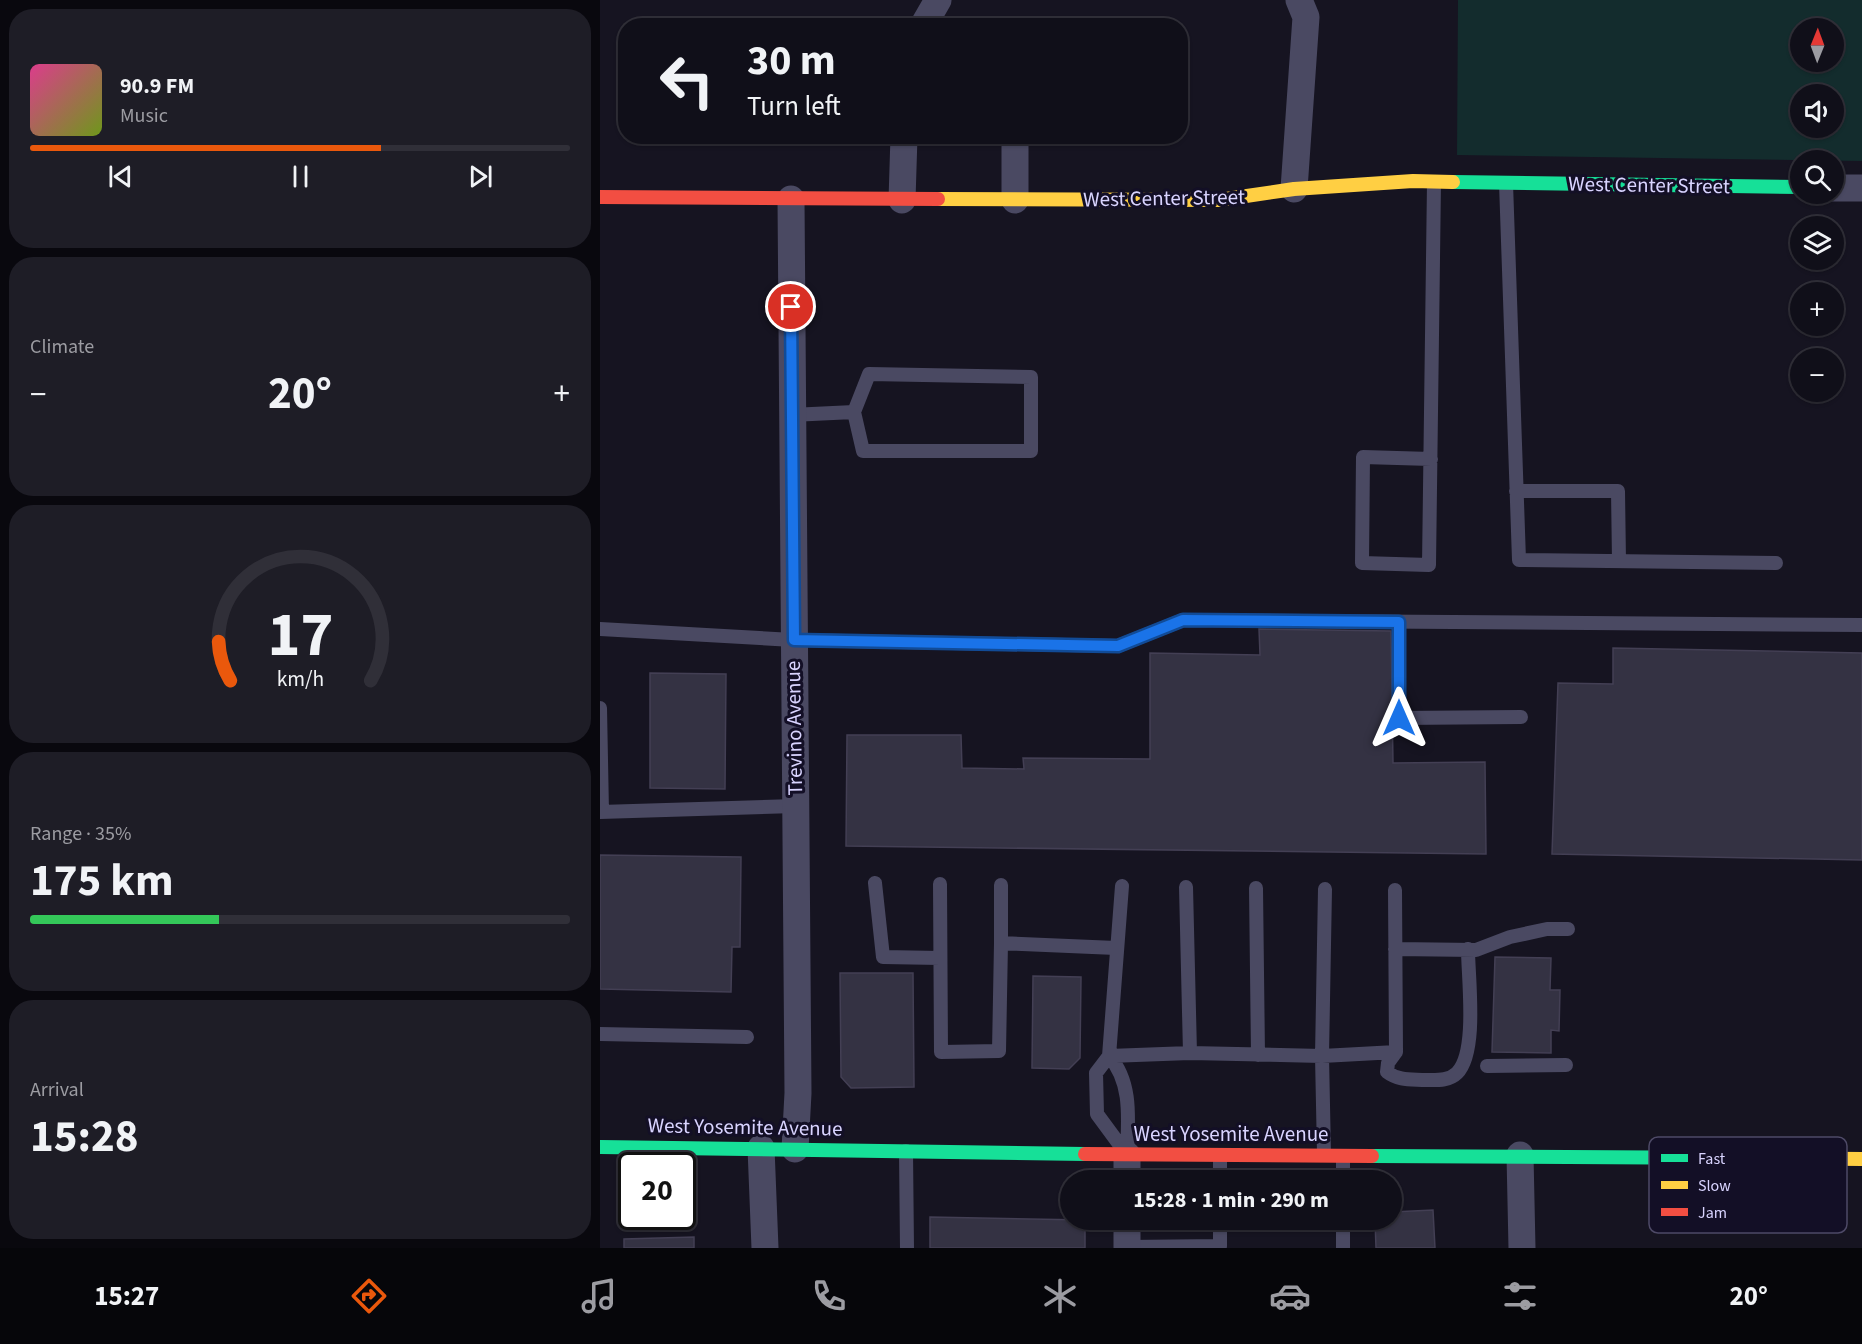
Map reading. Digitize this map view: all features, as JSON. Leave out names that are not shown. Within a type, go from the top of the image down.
[{"type":"main road","name":"West Center Street","points":[[600,196],[902,200],[1219,200],[1294,189],[1434,182],[1790,188]]},
{"type":"main road","name":"West Yosemite Avenue","points":[[600,1147],[906,1150],[1127,1168],[1220,1154],[1649,1157]]},
{"type":"main road","name":"West Yosemite Avenue","points":[[1847,1159],[1862,1159]]},
{"type":"street","points":[[928,18],[938,0]]},
{"type":"street","points":[[1294,189],[1306,17],[1299,0]]},
{"type":"street","points":[[902,200],[904,144]]},
{"type":"street","points":[[1015,144],[1015,200]]},
{"type":"street","points":[[1844,188],[1862,188]]},
{"type":"street","name":"Trevino Avenue","points":[[791,199],[798,1093],[795,1149]]},
{"type":"street","points":[[761,1148],[765,1248]]},
{"type":"street","points":[[1520,1155],[1522,1248]]},
{"type":"street","points":[[1127,1230],[1127,1247]]},
{"type":"lane","points":[[1431,459],[1363,457],[1362,563],[1429,565],[1431,459],[1434,182]]},
{"type":"lane","points":[[1506,183],[1519,560],[1776,563]]},
{"type":"lane","points":[[869,374],[1031,377],[1031,451],[863,451],[854,412],[869,374]]},
{"type":"lane","points":[[791,416],[854,412]]},
{"type":"lane","points":[[1516,491],[1618,491],[1619,561]]},
{"type":"lane","points":[[600,628],[794,640],[1118,646],[1183,620],[1862,625]]},
{"type":"lane","points":[[1399,622],[1399,718],[1521,717]]},
{"type":"lane","points":[[600,708],[601,812],[795,806]]},
{"type":"lane","points":[[875,883],[883,957],[940,958]]},
{"type":"lane","points":[[940,884],[941,1052],[999,1051],[1001,885]]},
{"type":"lane","points":[[1122,886],[1109,1056],[1096,1073],[1097,1114],[1127,1168]]},
{"type":"lane","points":[[1186,887],[1190,1053]]},
{"type":"lane","points":[[1256,888],[1258,1055]]},
{"type":"lane","points":[[1324,1154],[1322,1056],[1325,889]]},
{"type":"lane","points":[[1395,890],[1396,1052],[1388,1063],[1387,1072],[1396,1079],[1444,1080],[1457,1074],[1466,1060],[1469,1031],[1468,949]]},
{"type":"lane","points":[[1395,949],[1476,950],[1510,937],[1547,929],[1568,929]]},
{"type":"lane","points":[[1001,943],[1116,948]]},
{"type":"lane","points":[[600,1034],[747,1037]]},
{"type":"lane","points":[[1109,1056],[1190,1053],[1322,1056],[1396,1052]]},
{"type":"lane","points":[[1109,1056],[1120,1069],[1129,1109],[1127,1168]]},
{"type":"lane","points":[[1487,1066],[1566,1065]]},
{"type":"lane","points":[[906,1150],[907,1248]]},
{"type":"lane","points":[[1220,1154],[1220,1170]]},
{"type":"lane","points":[[1343,1154],[1343,1170]]},
{"type":"lane","points":[[1127,1247],[1224,1247],[1221,1230]]},
{"type":"lane","points":[[1343,1230],[1343,1248]]},
{"type":"green space","points":[[1458,0],[1862,0],[1862,161],[1844,161],[1844,150],[1790,150],[1790,160],[1457,155]]},
{"type":"building","points":[[1259,629],[1391,631],[1393,763],[1485,762],[1486,854],[846,846],[847,735],[961,735],[962,768],[1024,769],[1023,758],[1150,759],[1150,653],[1260,655]]},
{"type":"building","points":[[1613,648],[1862,653],[1862,860],[1552,854],[1558,683],[1613,684]]},
{"type":"building","points":[[650,673],[726,674],[725,789],[650,788]]},
{"type":"building","points":[[600,855],[741,857],[740,947],[732,947],[731,992],[600,989]]},
{"type":"building","points":[[1495,957],[1551,958],[1550,990],[1560,990],[1559,1031],[1551,1030],[1551,1053],[1492,1052]]},
{"type":"building","points":[[840,973],[913,973],[914,1087],[851,1088],[841,1077]]},
{"type":"building","points":[[1033,976],[1081,977],[1080,1058],[1069,1069],[1032,1068]]},
{"type":"building","points":[[1433,1210],[1435,1248],[1376,1248],[1375,1230],[1402,1230],[1402,1212]]},
{"type":"building","points":[[930,1217],[1060,1220],[1060,1230],[1085,1230],[1085,1248],[930,1248]]},
{"type":"building","points":[[694,1237],[694,1248],[624,1248],[624,1239]]},
{"type":"traffic: fast","points":[[1453,182],[1790,187]]},
{"type":"traffic: fast","points":[[600,1147],[1085,1154]]},
{"type":"traffic: fast","points":[[1372,1156],[1649,1157]]},
{"type":"traffic: slow","points":[[938,199],[1219,200],[1294,189],[1413,181],[1453,182]]},
{"type":"traffic: slow","points":[[1847,1159],[1862,1159]]},
{"type":"traffic: jam","points":[[600,197],[938,199]]},
{"type":"traffic: jam","points":[[1085,1154],[1372,1156]]},
{"type":"route","points":[[791,307],[794,640],[1118,646],[1183,620],[1399,622],[1399,718]]}]
